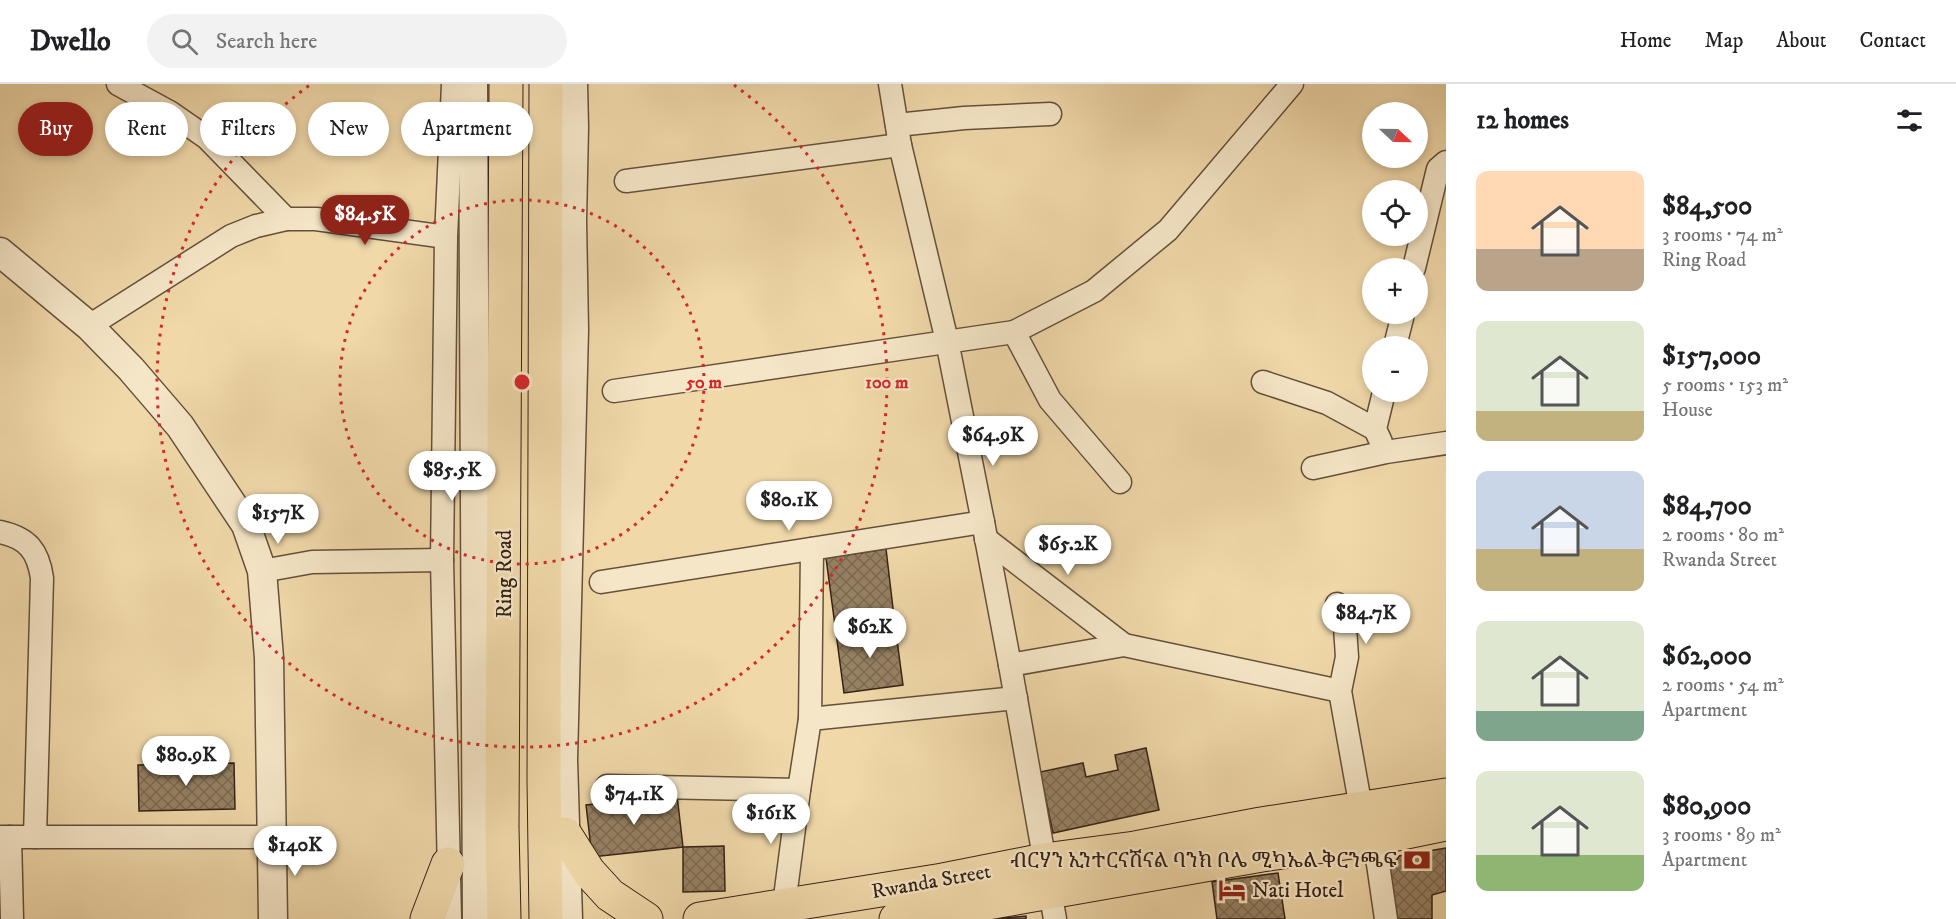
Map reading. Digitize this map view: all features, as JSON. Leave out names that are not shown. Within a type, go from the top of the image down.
[{"type":"main road","name":"Ring Road","points":[[504,919],[502,827],[506,84]]},
{"type":"main road","name":"Ring Road","points":[[546,84],[544,781],[546,919]]},
{"type":"main road","name":"Rwanda Street","points":[[700,919],[1446,795]]},
{"type":"main road","name":"Rwanda Street","points":[[896,919],[1053,905],[1262,855],[1372,839],[1446,824]]},
{"type":"main road","points":[[565,834],[589,872],[610,895],[646,919]]},
{"type":"main road","points":[[426,919],[448,864]]},
{"type":"street","points":[[118,84],[171,112],[207,138],[286,219]]},
{"type":"street","points":[[450,919],[442,560],[446,237],[453,84]]},
{"type":"street","points":[[473,84],[477,919]]},
{"type":"street","points":[[568,919],[563,760],[574,330],[573,84]]},
{"type":"street","points":[[890,84],[899,135],[947,341],[985,530],[1053,905]]},
{"type":"street","points":[[614,391],[1014,332],[1094,291],[1168,231],[1292,84]]},
{"type":"street","points":[[626,181],[899,135],[964,118],[1050,114]]},
{"type":"street","points":[[1416,258],[1438,169],[1446,162]]},
{"type":"street","points":[[89,326],[231,236],[256,226],[286,219],[316,219],[446,237]]},
{"type":"street","points":[[0,252],[89,326],[131,369],[180,426],[246,525],[262,571],[269,658],[273,919]]},
{"type":"street","points":[[1014,332],[1050,400],[1120,482]]},
{"type":"street","points":[[1263,382],[1327,403],[1375,429],[1386,452]]},
{"type":"street","points":[[1375,429],[1382,402]]},
{"type":"street","points":[[1313,468],[1386,452],[1446,443]]},
{"type":"street","points":[[601,582],[812,549],[985,530],[1124,645]]},
{"type":"street","points":[[0,532],[11,534],[29,545],[39,559],[42,578],[35,837]]},
{"type":"street","points":[[784,905],[810,719],[812,549]]},
{"type":"street","points":[[262,571],[312,562],[442,560]]},
{"type":"street","points":[[1337,604],[1345,627],[1347,657],[1340,691],[1361,808]]},
{"type":"street","points":[[1010,665],[1124,645],[1340,691]]},
{"type":"street","points":[[810,719],[1016,698]]},
{"type":"street","points":[[607,786],[799,790]]},
{"type":"street","points":[[12,919],[5,837],[270,837]]},
{"type":"street","points":[[1372,839],[1386,919]]},
{"type":"building","points":[[886,549],[895,625],[836,633],[826,558]]},
{"type":"building","points":[[895,625],[903,685],[844,693],[836,633]]},
{"type":"building","points":[[1146,748],[1159,810],[1053,833],[1040,772],[1083,763],[1086,777],[1118,770],[1115,755]]},
{"type":"building","points":[[234,763],[235,809],[139,811],[138,765]]},
{"type":"building","points":[[677,795],[683,847],[592,857],[586,805]]},
{"type":"building","points":[[724,846],[725,891],[683,892],[683,847]]},
{"type":"building","points":[[1446,848],[1446,891],[1432,895],[1432,919],[1392,919],[1390,870],[1399,856]]},
{"type":"building","points":[[1278,873],[1285,919],[1217,919],[1212,882]]},
{"type":"building","points":[[1026,916],[1026,919],[992,919]]},
{"type":"place","name":"ብርሃን ኢንተርናሽናል ባንክ ቦሌ ሚካኤል ቅርንጫፍ","points":[[1417,860]]},
{"type":"place","name":"Nati Hotel","points":[[1232,890]]}]
